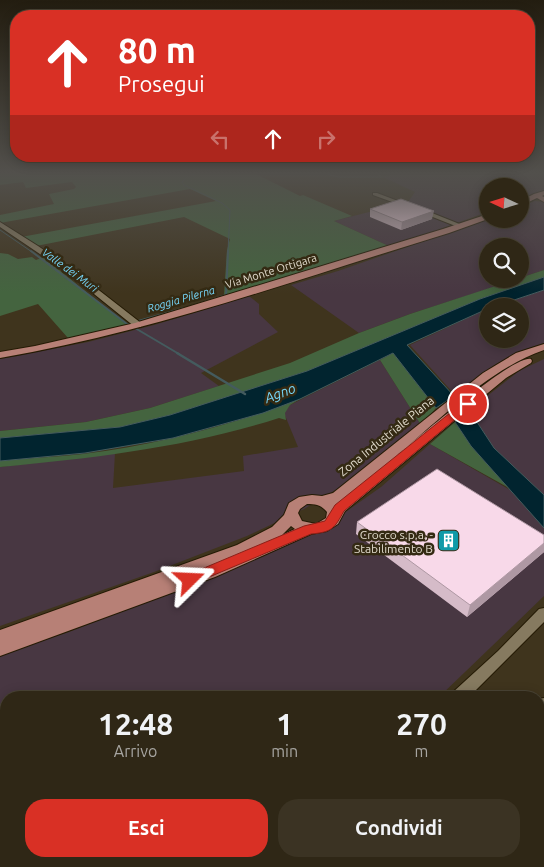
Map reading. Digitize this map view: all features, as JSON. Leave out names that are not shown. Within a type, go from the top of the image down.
[{"type":"main road","name":"Via Monte Ortigara","points":[[0,355],[138,325],[479,219]]},
{"type":"main road","name":"Zona Industriale Piana","points":[[322,501],[338,496],[452,411],[505,364],[544,347]]},
{"type":"main road","name":"Zona Industriale Piana","points":[[467,399],[502,376],[544,354]]},
{"type":"main road","name":"Zona Industriale Piana","points":[[334,515],[452,411]]},
{"type":"main road","points":[[0,637],[242,549],[277,531],[291,517],[292,510],[298,503],[310,499],[322,501],[331,507],[334,515],[333,520],[323,528],[309,529],[209,572],[0,648]]},
{"type":"main road","points":[[291,517],[298,525],[309,529]]},
{"type":"street","points":[[425,212],[460,226]]},
{"type":"street","points":[[0,224],[40,248],[93,287],[138,325]]},
{"type":"street","points":[[465,691],[504,655],[544,613]]},
{"type":"shaded area","points":[[367,212],[479,212],[479,215],[391,247],[334,221]]},
{"type":"shaded area","points":[[529,212],[544,212],[544,270],[529,275],[529,238],[479,238],[479,288],[491,288],[410,314],[359,333],[291,285],[338,271],[479,222],[479,228],[529,228]]},
{"type":"shaded area","points":[[544,290],[544,343],[529,348],[529,298],[520,298]]},
{"type":"shaded area","points":[[249,296],[259,304],[259,314],[278,332],[201,373],[219,386],[150,408],[86,422],[0,431],[0,359],[88,342],[154,325]]},
{"type":"shaded area","points":[[479,313],[479,348],[529,348],[496,364],[456,396],[410,345]]},
{"type":"shaded area","points":[[544,359],[544,495],[494,448],[475,419],[467,412],[519,371]]},
{"type":"shaded area","points":[[380,360],[421,425],[342,486],[304,509],[247,536],[154,572],[0,626],[0,467],[115,453],[113,488],[244,471],[243,456],[298,447],[284,413],[290,405]]},
{"type":"shaded area","points":[[430,444],[510,490],[544,528],[544,596],[445,691],[0,691],[0,655],[69,632],[249,562],[280,548],[347,511],[381,487]]},
{"type":"green space","points":[[12,212],[59,212],[0,223],[0,215]]},
{"type":"green space","points":[[154,212],[344,212],[352,216],[334,221],[391,247],[227,297],[224,295],[227,250],[230,239],[184,217],[36,246],[21,237]]},
{"type":"green space","points":[[0,253],[8,254],[18,259],[32,257],[36,260],[43,257],[127,325],[68,338],[38,304],[0,316]]},
{"type":"green space","points":[[544,270],[544,277],[529,282],[529,275]]},
{"type":"green space","points":[[489,288],[512,288],[479,298],[307,371],[170,415],[120,427],[0,438],[0,431],[86,422],[150,408],[290,363],[359,333]]},
{"type":"green space","points":[[393,353],[436,408],[421,425],[380,360]]},
{"type":"green space","points":[[300,399],[290,405],[285,413],[286,420],[279,418],[211,437],[71,460],[0,467],[0,461],[111,450],[193,433]]},
{"type":"green space","points":[[455,422],[471,446],[509,488],[430,444]]},
{"type":"water","points":[[544,277],[544,290],[520,298],[483,298],[512,288],[529,288],[529,282]]},
{"type":"water","name":"Agno","points":[[479,299],[479,313],[407,345],[454,396],[436,408],[393,353],[300,399],[263,413],[173,438],[85,453],[0,461],[0,438],[120,427],[170,415],[307,371]]},
{"type":"water","points":[[467,412],[475,419],[494,448],[544,495],[544,528],[471,446],[455,422]]},
{"type":"building","points":[[379,212],[430,212],[402,222]]},
{"type":"building","name":"Crocco s.p.a. - Stabilimento B","points":[[437,469],[544,535],[544,543],[470,605],[357,522]]},
{"type":"waterway","name":"Roggia Pilerna","points":[[228,252],[230,212]]},
{"type":"waterway","name":"Valle dei Muri","points":[[0,230],[32,252]]},
{"type":"waterway","name":"Valle dei Muri","points":[[31,251],[127,324]]},
{"type":"waterway","name":"Roggia Pilerna","points":[[189,307],[226,295],[228,251]]},
{"type":"waterway","name":"Roggia Pilerna","points":[[128,324],[184,308]]},
{"type":"waterway","name":"Valle dei Muri","points":[[135,328],[179,354]]},
{"type":"waterway","name":"Valle dei Muri","points":[[177,353],[245,394]]},
{"type":"place","name":"Crocco s.p.a. - Stabilimento B","points":[[449,541]]},
{"type":"route","points":[[190,580],[309,529],[323,528],[329,525],[340,508],[468,404]]}]
